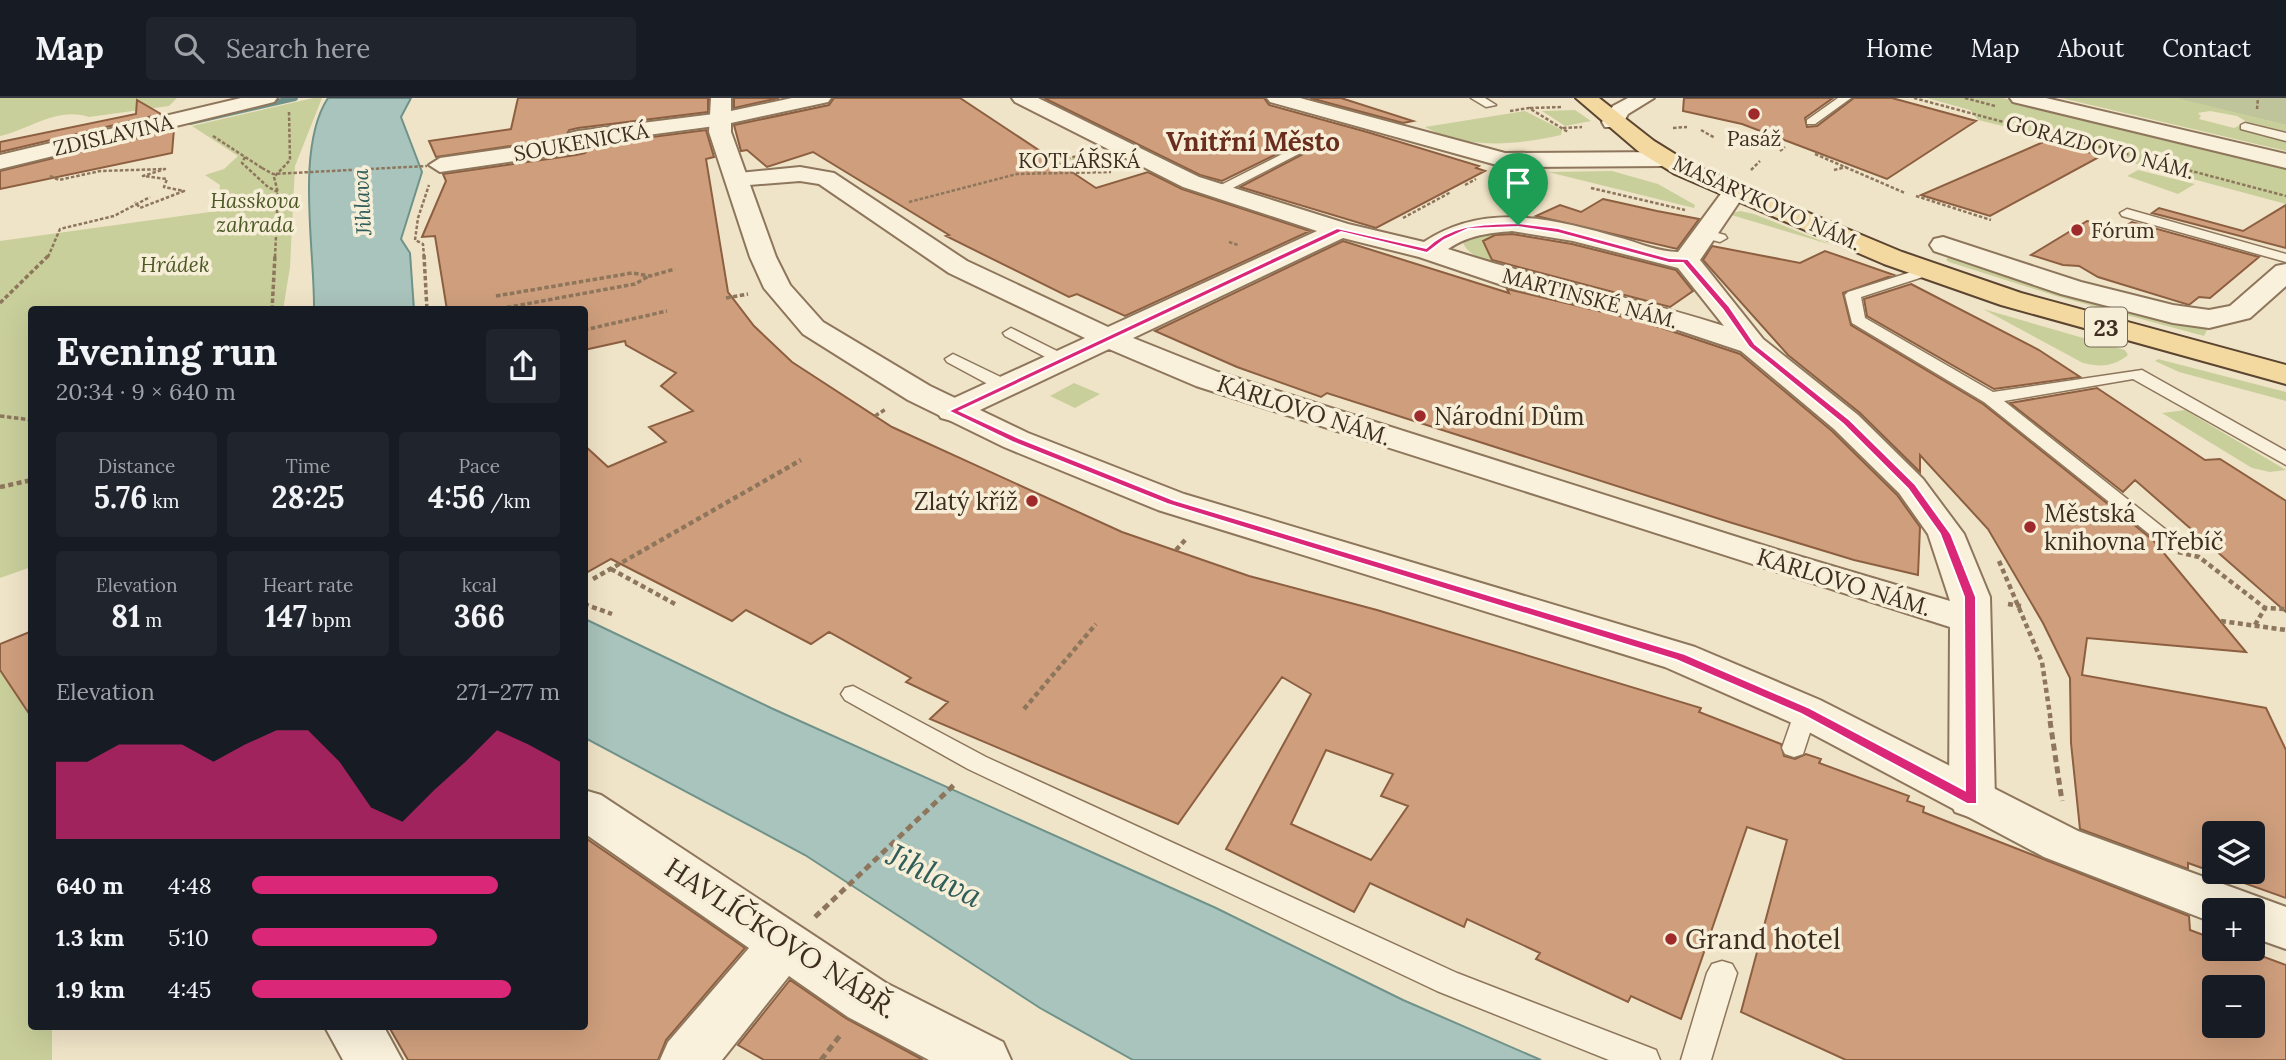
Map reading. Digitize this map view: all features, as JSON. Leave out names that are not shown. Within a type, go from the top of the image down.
[{"type":"main road","name":"MASARYKOVO NÁM.","points":[[1586,98],[1613,122],[1666,159],[1734,192],[1927,271]]},
{"type":"main road","name":"23","points":[[1927,271],[2128,334],[2286,375]]},
{"type":"street","name":"SOUKENICKÁ","points":[[433,165],[576,145],[578,138],[722,109],[821,98]]},
{"type":"street","name":"MARTINSKÉ NÁM.","points":[[1022,98],[1177,176],[1218,190],[1340,230],[1427,251],[1515,280],[1654,313],[1752,345]]},
{"type":"street","points":[[1277,98],[1484,155],[1522,162],[1666,159]]},
{"type":"street","points":[[1613,122],[1620,110],[1644,98]]},
{"type":"street","name":"GORAZDOVO NÁM.","points":[[2020,98],[2286,161]]},
{"type":"street","name":"ZDISLAVINA","points":[[0,162],[276,101]]},
{"type":"street","points":[[722,109],[720,132],[763,257],[778,288],[813,328],[952,411],[1016,440],[1171,502],[1680,657],[1800,730],[1972,800],[2062,844],[2204,898]]},
{"type":"street","name":"ZDISLAVINA","points":[[0,171],[198,126]]},
{"type":"street","points":[[1484,155],[1646,146]]},
{"type":"street","name":"KARLOVO NÁM.","points":[[737,179],[781,174],[818,176],[958,267],[1108,338],[1220,383],[1751,554],[1970,620]]},
{"type":"street","points":[[1685,260],[1734,192]]},
{"type":"street","points":[[1427,251],[1454,231],[1478,224],[1501,223],[1558,230],[1669,260],[1685,260],[1726,308],[1752,345],[1846,422],[1911,486],[1946,534],[1970,597],[1972,800]]},
{"type":"street","points":[[952,411],[1340,230]]},
{"type":"street","points":[[1943,245],[2071,288],[2173,314],[2209,319],[2240,312],[2286,272]]},
{"type":"street","name":"HAVLÍČKOVO NÁBŘ.","points":[[588,811],[751,919],[796,934],[867,1000],[967,1051]]},
{"type":"street","points":[[2265,921],[2286,928]]},
{"type":"street","points":[[688,1060],[796,934]]},
{"type":"street","points":[[355,1030],[374,1060]]},
{"type":"lane","points":[[1477,98],[1490,105]]},
{"type":"lane","points":[[1811,122],[1845,98]]},
{"type":"lane","points":[[2245,127],[2286,137]]},
{"type":"lane","points":[[1218,190],[1306,147]]},
{"type":"lane","points":[[2127,214],[2286,258]]},
{"type":"lane","points":[[1927,271],[1853,295],[1858,320],[1990,398],[2160,533]]},
{"type":"lane","points":[[1011,333],[1061,359]]},
{"type":"lane","points":[[953,359],[1005,386]]},
{"type":"lane","points":[[1990,398],[2136,374],[2286,459]]},
{"type":"lane","points":[[853,694],[977,762],[1447,982],[1645,1060]]},
{"type":"lane","points":[[1696,1060],[1722,973]]},
{"type":"path","name":"GORAZDOVO NÁM.","points":[[1914,98],[2020,126]]},
{"type":"path","points":[[1965,98],[1996,106]]},
{"type":"path","points":[[272,306],[278,192],[274,177],[290,160],[292,124],[276,101]]},
{"type":"path","points":[[1563,128],[1529,108],[1566,107]]},
{"type":"path","points":[[198,126],[273,174],[433,165],[418,218],[415,240],[423,244],[427,306]]},
{"type":"path","points":[[1701,130],[1715,138]]},
{"type":"path","name":"GORAZDOVO NÁM.","points":[[2033,130],[2286,196]]},
{"type":"path","points":[[1734,140],[1740,136]]},
{"type":"path","points":[[1780,151],[1785,147]]},
{"type":"path","points":[[1815,154],[1905,193]]},
{"type":"path","points":[[245,157],[242,163],[253,171],[264,187],[278,192]]},
{"type":"path","points":[[1038,173],[1055,161]]},
{"type":"path","points":[[1751,170],[1760,161]]},
{"type":"path","points":[[34,164],[59,180],[100,171],[164,169],[143,176],[167,179],[164,187],[184,191],[141,208],[135,202]]},
{"type":"path","points":[[1834,170],[1847,167]]},
{"type":"path","name":"KOTLÁŘSKÁ","points":[[874,211],[1017,174],[1114,172]]},
{"type":"path","points":[[1581,185],[1707,228]]},
{"type":"path","points":[[1423,207],[1451,192]]},
{"type":"path","points":[[1916,196],[1991,220]]},
{"type":"path","points":[[0,303],[48,255],[59,240],[60,229],[72,223],[120,214],[135,202],[150,197]]},
{"type":"path","points":[[515,306],[635,284],[650,276],[675,269]]},
{"type":"path","points":[[496,296],[632,273],[650,276]]},
{"type":"path","points":[[726,298],[748,293]]},
{"type":"path","points":[[588,329],[667,312]]},
{"type":"path","points":[[875,416],[892,406]]},
{"type":"path","points":[[0,416],[28,420]]},
{"type":"path","points":[[593,579],[801,460]]},
{"type":"path","points":[[0,487],[28,481]]},
{"type":"path","points":[[611,568],[675,604]]},
{"type":"path","points":[[2024,593],[2014,592],[2042,662],[2063,811]]},
{"type":"path","points":[[588,605],[611,614]]},
{"type":"path","points":[[2255,625],[2265,608],[2286,609]]},
{"type":"path","points":[[2221,621],[2286,630]]},
{"type":"path","points":[[1024,709],[1096,624]]},
{"type":"path","points":[[796,934],[977,762]]},
{"type":"green space","points":[[0,98],[177,98],[169,106],[89,117],[66,114],[0,136]]},
{"type":"green space","name":"Hrádek","points":[[322,98],[295,166],[290,267],[284,306],[28,306],[28,568],[0,578],[0,241],[217,211],[220,185],[205,175],[224,169],[238,156],[192,126]]},
{"type":"green space","points":[[1927,98],[2003,98],[2286,166],[2286,204],[2118,159],[2118,154],[1978,120],[1970,110]]},
{"type":"green space","points":[[2061,98],[2177,98],[2286,125],[2286,151]],"holes":[[[2210,111],[2237,116],[2247,122],[2234,128],[2199,119],[2201,116],[2198,113]]]},
{"type":"green space","points":[[2177,98],[2286,98],[2286,125],[2184,100]]},
{"type":"green space","points":[[1575,110],[1591,121],[1565,126],[1542,111]]},
{"type":"green space","points":[[1525,111],[1562,130],[1561,135],[1510,143],[1475,142],[1441,134],[1425,127]]},
{"type":"green space","points":[[1103,151],[1135,169],[1074,169],[1058,162]]},
{"type":"green space","points":[[2138,170],[2195,184],[2178,194],[2127,176]]},
{"type":"green space","points":[[1612,171],[1658,184],[1695,205],[1694,208],[1548,172]]},
{"type":"green space","points":[[1740,211],[1754,214],[1832,245],[1728,214]]},
{"type":"green space","points":[[1512,230],[1524,234],[1497,234],[1483,241],[1489,252],[1508,262],[1494,262],[1474,255],[1462,240],[1464,236]]},
{"type":"green space","points":[[1949,256],[2208,328],[2204,336],[2056,296],[1949,262],[1946,260]]},
{"type":"green space","points":[[1983,309],[2125,350],[2128,355],[2107,365],[2083,363]]},
{"type":"green space","points":[[2158,359],[2286,392],[2286,401],[2179,372],[2155,361]]},
{"type":"green space","points":[[1074,383],[1100,394],[1075,408],[1050,396]]},
{"type":"green space","points":[[2185,410],[2286,470],[2270,472],[2252,468],[2162,413]]},
{"type":"green space","points":[[0,670],[28,713],[28,1030],[52,1030],[52,1060],[0,1060]]},
{"type":"water","name":"Jihlava","points":[[328,98],[411,98],[401,117],[422,172],[401,239],[410,253],[414,306],[314,306],[309,171],[318,119]]},
{"type":"water","name":"Jihlava","points":[[588,620],[771,708],[1216,908],[1403,1000],[1541,1060],[1133,1060],[1040,1008],[805,855],[588,740]]},
{"type":"building","points":[[518,98],[708,98],[708,112],[578,128],[569,130],[565,138],[436,157],[429,141],[511,129]]},
{"type":"building","points":[[734,98],[779,98],[734,108]]},
{"type":"building","points":[[834,98],[960,98],[1096,188],[1148,172],[1182,189],[1310,231],[1125,316],[1077,294],[1069,297],[946,236],[949,235],[813,152],[767,167],[747,150],[741,151],[734,125],[829,105]]},
{"type":"building","points":[[1044,98],[1264,98],[1269,105],[1479,166],[1476,168],[1485,171],[1376,228],[1240,187],[1313,149],[1313,144],[1301,142],[1222,181],[1200,175]]},
{"type":"building","points":[[1310,98],[1341,98],[1413,121],[1403,123]]},
{"type":"building","points":[[1684,98],[1833,98],[1805,118],[1807,127],[1817,126],[1854,98],[1892,98],[1976,121],[1887,179],[1742,124],[1683,111]]},
{"type":"building","points":[[137,100],[161,114],[0,152],[0,142],[136,114]]},
{"type":"building","points":[[174,129],[172,153],[0,189],[0,171]]},
{"type":"building","points":[[706,130],[714,157],[706,159],[728,292],[754,326],[792,362],[892,427],[1122,532],[1249,576],[1377,610],[1701,708],[1699,712],[1781,744],[1784,756],[1795,759],[1806,754],[1821,759],[1819,763],[1909,796],[1907,801],[1924,807],[1923,812],[2189,916],[2190,930],[2202,934],[2202,961],[2265,961],[2265,957],[2286,965],[2286,1060],[1846,1060],[1741,1012],[1787,840],[1747,827],[1681,1019],[1631,996],[1628,1002],[1536,959],[1540,953],[1467,919],[1464,927],[1370,883],[1354,912],[1226,849],[1311,694],[1282,677],[1178,824],[930,719],[948,702],[906,682],[911,678],[829,632],[811,644],[746,610],[732,621],[611,559],[588,572],[588,449],[608,467],[666,442],[649,427],[693,411],[661,386],[676,373],[626,345],[625,341],[588,349],[588,306],[446,306],[435,236],[422,237],[446,181],[443,174],[585,153],[590,145]],"holes":[[[1326,750],[1393,774],[1381,796],[1408,806],[1371,860],[1291,824]]]},
{"type":"building","points":[[2048,140],[2101,156],[1990,216],[1921,195]]},
{"type":"building","points":[[1603,199],[1699,219],[1677,249],[1536,216],[1560,205],[1581,212]]},
{"type":"building","points":[[2286,205],[2286,248],[2152,213],[2159,208],[2243,231]]},
{"type":"building","name":"Fórum","points":[[2087,221],[2118,230],[2132,222],[2259,257],[2210,298],[2199,297],[2189,305],[2098,277],[2079,266],[2063,265],[2031,255]]},
{"type":"building","points":[[1512,234],[1572,244],[1676,270],[1693,291],[1670,307],[1492,260],[1483,241],[1495,235]]},
{"type":"building","points":[[1343,241],[1509,293],[1507,289],[1644,322],[1740,354],[1832,431],[1897,495],[1920,527],[1918,575],[1854,560],[1729,522],[1327,393],[1321,397],[1237,367],[1155,331]]},
{"type":"building","points":[[1712,246],[1800,263],[1825,251],[1894,275],[1843,293],[1851,325],[1983,404],[2153,540],[2246,652],[2087,638],[2082,675],[2266,708],[2286,750],[2286,898],[2247,884],[2265,884],[2265,821],[2202,821],[2202,868],[2188,863],[2188,869],[2080,829],[2071,743],[2070,678],[2043,623],[1988,529],[1920,455],[1920,472],[1860,413],[1788,355],[1703,260]]},
{"type":"building","points":[[1911,284],[2039,350],[2080,377],[1994,389],[1867,316],[1864,299]]},
{"type":"building","points":[[2097,388],[2205,460],[2220,459],[2286,501],[2286,612],[2135,480],[2123,492],[2010,403]]},
{"type":"building","points":[[28,633],[28,712],[0,670],[0,644]]},
{"type":"building","points":[[588,840],[745,948],[666,1040],[658,1060],[408,1060],[391,1030],[588,1030]]},
{"type":"building","points":[[790,980],[847,1019],[923,1060],[764,1060],[738,1045]]},
{"type":"waterway","points":[[190,122],[295,98]]},
{"type":"place","name":"Pasáž","points":[[1754,114]]},
{"type":"place","name":"Fórum","points":[[2077,230]]},
{"type":"place","name":"Národní Dům","points":[[1420,416]]},
{"type":"place","name":"Zlatý kříž","points":[[1032,501]]},
{"type":"place","name":"Městská knihovna Třebíč","points":[[2030,527]]},
{"type":"place","name":"Grand hotel","points":[[1671,939]]},
{"type":"district","name":"Vnitřní Město","points":[[1253,141]]},
{"type":"route","points":[[1501,223],[1518,225],[1558,230],[1669,260],[1685,260],[1726,308],[1752,345],[1846,422],[1911,486],[1946,534],[1970,597],[1972,800],[1805,711],[1680,657],[1171,502],[1115,482],[952,411],[1340,230],[1427,251],[1441,238],[1466,227],[1501,223]]},
{"type":"park label","name":"Hasskova zahrada","points":[[255,212]]}]
